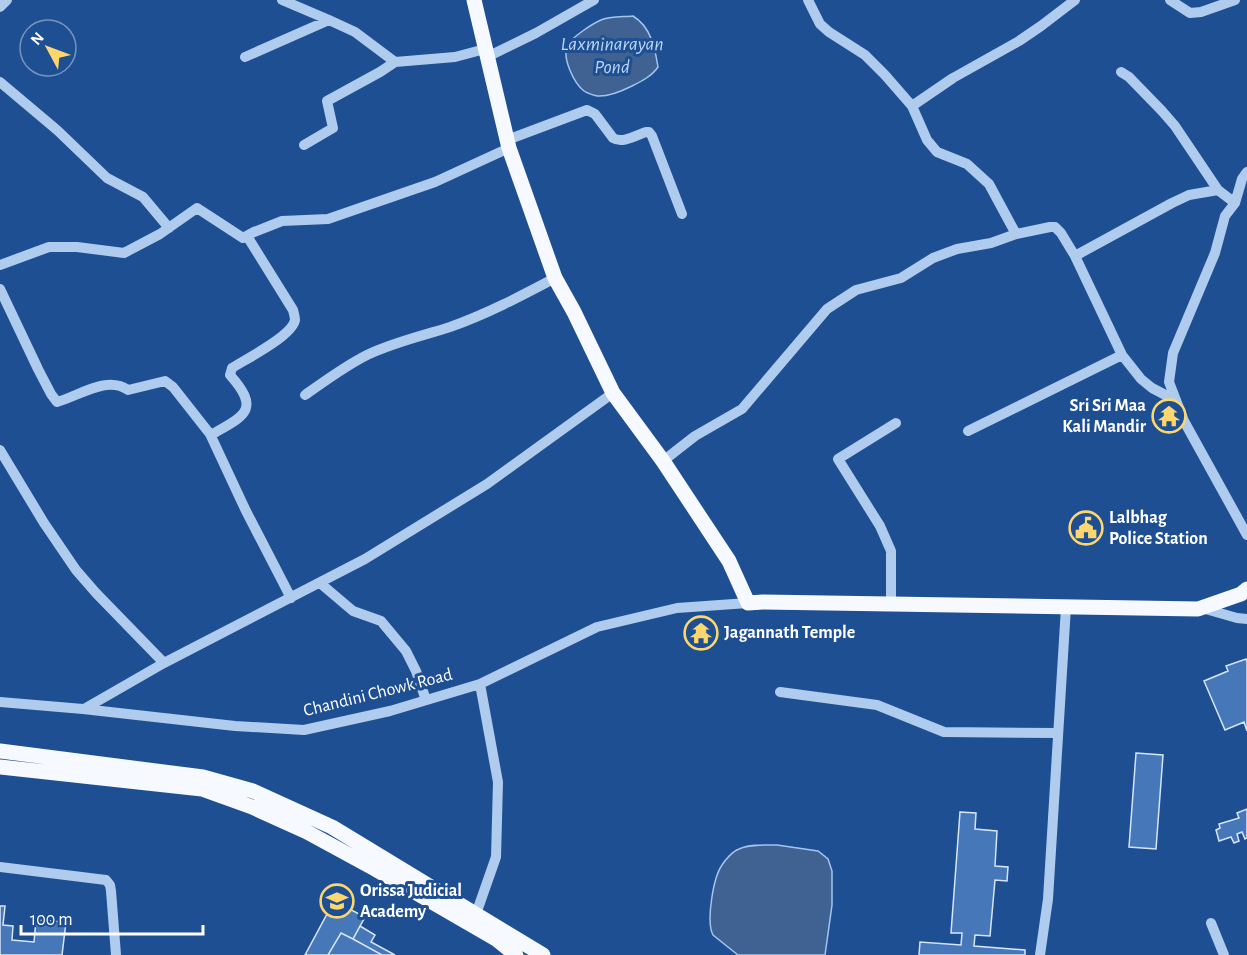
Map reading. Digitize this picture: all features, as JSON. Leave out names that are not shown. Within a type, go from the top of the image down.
[{"type":"main road","points":[[474,0],[508,144],[555,278],[613,393],[663,461],[729,561],[748,603],[1197,609],[1241,594],[1247,589]]},
{"type":"main road","points":[[0,751],[203,777],[253,791],[332,827],[543,955]]},
{"type":"main road","points":[[0,767],[202,789],[252,807],[307,832],[375,869],[496,939],[516,955]]},
{"type":"street","points":[[0,7],[7,0]]},
{"type":"street","points":[[282,0],[355,32],[395,62]]},
{"type":"street","points":[[304,145],[333,128],[327,101],[395,62],[486,53],[536,33],[578,4],[594,0]]},
{"type":"street","points":[[808,0],[820,24],[829,33],[864,55],[912,106],[927,140],[937,152],[967,164],[989,184],[1016,234]]},
{"type":"street","points":[[912,106],[952,78],[1019,41],[1075,0]]},
{"type":"street","points":[[1170,0],[1190,14],[1234,0]]},
{"type":"street","points":[[245,57],[329,20]]},
{"type":"street","points":[[1121,72],[1175,126],[1218,190],[1235,203]]},
{"type":"street","points":[[0,82],[57,129],[107,178],[143,197],[169,228]]},
{"type":"street","points":[[0,265],[49,247],[76,247],[124,253],[160,234],[197,208],[243,238],[282,221],[328,219],[435,182],[508,144],[587,110],[595,114],[617,141],[649,132],[682,214]]},
{"type":"street","points":[[1247,172],[1242,179],[1235,203],[1225,216],[1215,253],[1173,354],[1169,382],[1184,421],[1247,535]]},
{"type":"street","points":[[1075,256],[1189,195],[1218,190]]},
{"type":"street","points":[[663,461],[695,436],[742,409],[827,309],[856,290],[901,279],[933,258],[957,249],[991,243],[1016,234],[1050,227],[1055,227],[1061,233],[1075,256],[1122,355],[1140,379],[1175,400]]},
{"type":"street","points":[[211,435],[241,418],[247,410],[247,400],[240,386],[230,375],[232,368],[266,349],[291,328],[295,320],[293,310],[247,236]]},
{"type":"street","points":[[304,395],[346,366],[368,355],[420,335],[450,327],[499,307],[555,278]]},
{"type":"street","points":[[0,289],[38,369],[57,402],[102,385],[113,384],[128,390],[165,381],[173,387],[211,435],[246,511],[291,598]]},
{"type":"street","points":[[968,431],[1122,355]]},
{"type":"street","points":[[83,709],[164,663],[365,559],[487,484],[613,393]]},
{"type":"street","points":[[891,604],[891,550],[880,526],[838,459],[896,423]]},
{"type":"street","points":[[0,450],[76,570],[164,663]]},
{"type":"street","points":[[320,583],[353,611],[381,621],[406,651],[426,700]]},
{"type":"street","name":"Chandini Chowk Road","points":[[0,702],[235,726],[304,730],[390,711],[480,684],[597,627],[677,608],[748,603]]},
{"type":"street","points":[[1040,955],[1048,899],[1066,607]]},
{"type":"street","points":[[1202,608],[1247,619]]},
{"type":"street","points":[[476,914],[496,857],[498,782],[480,684]]},
{"type":"street","points":[[780,692],[877,705],[944,732],[1058,733]]},
{"type":"street","points":[[0,867],[106,880],[111,891],[116,955]]},
{"type":"street","points":[[1211,923],[1224,955]]},
{"type":"water","name":"Laxminarayan Pond","points":[[633,16],[648,32],[654,45],[658,67],[643,80],[606,96],[597,96],[584,91],[576,82],[567,63],[568,45],[578,35],[601,20]]},
{"type":"water","points":[[777,845],[818,851],[828,859],[832,871],[832,905],[825,955],[738,955],[713,935],[710,920],[712,900],[716,880],[723,863],[743,847]]},
{"type":"building","points":[[1246,659],[1247,731],[1244,722],[1225,730],[1204,681],[1228,671],[1226,666]]},
{"type":"building","points":[[1136,753],[1163,755],[1156,849],[1129,847]]},
{"type":"building","points":[[1247,809],[1247,838],[1245,839],[1242,832],[1237,834],[1239,841],[1234,843],[1231,837],[1219,841],[1216,830],[1220,828],[1219,824],[1239,818],[1237,813]]},
{"type":"building","points":[[960,812],[976,813],[975,829],[997,831],[995,866],[1008,867],[1007,881],[995,880],[990,936],[975,935],[974,946],[1025,950],[1025,955],[919,955],[920,942],[961,945],[962,933],[951,933]]},
{"type":"building","points":[[334,901],[365,917],[353,939],[341,933],[328,955],[305,955]]},
{"type":"building","points":[[0,906],[5,906],[3,925],[13,926],[12,940],[34,942],[36,920],[66,922],[62,955],[0,955]]},
{"type":"building","points":[[360,926],[375,935],[371,942],[395,955],[382,955],[353,939]]},
{"type":"building","points":[[341,933],[353,939],[382,955],[328,955]]},
{"type":"place","name":"Sri Sri Maa Kali Mandir","points":[[1169,416]]},
{"type":"place","name":"Lalbhag Police Station","points":[[1086,528]]},
{"type":"place","name":"Jagannath Temple","points":[[701,633]]},
{"type":"place","name":"Orissa Judicial Academy","points":[[337,901]]}]
